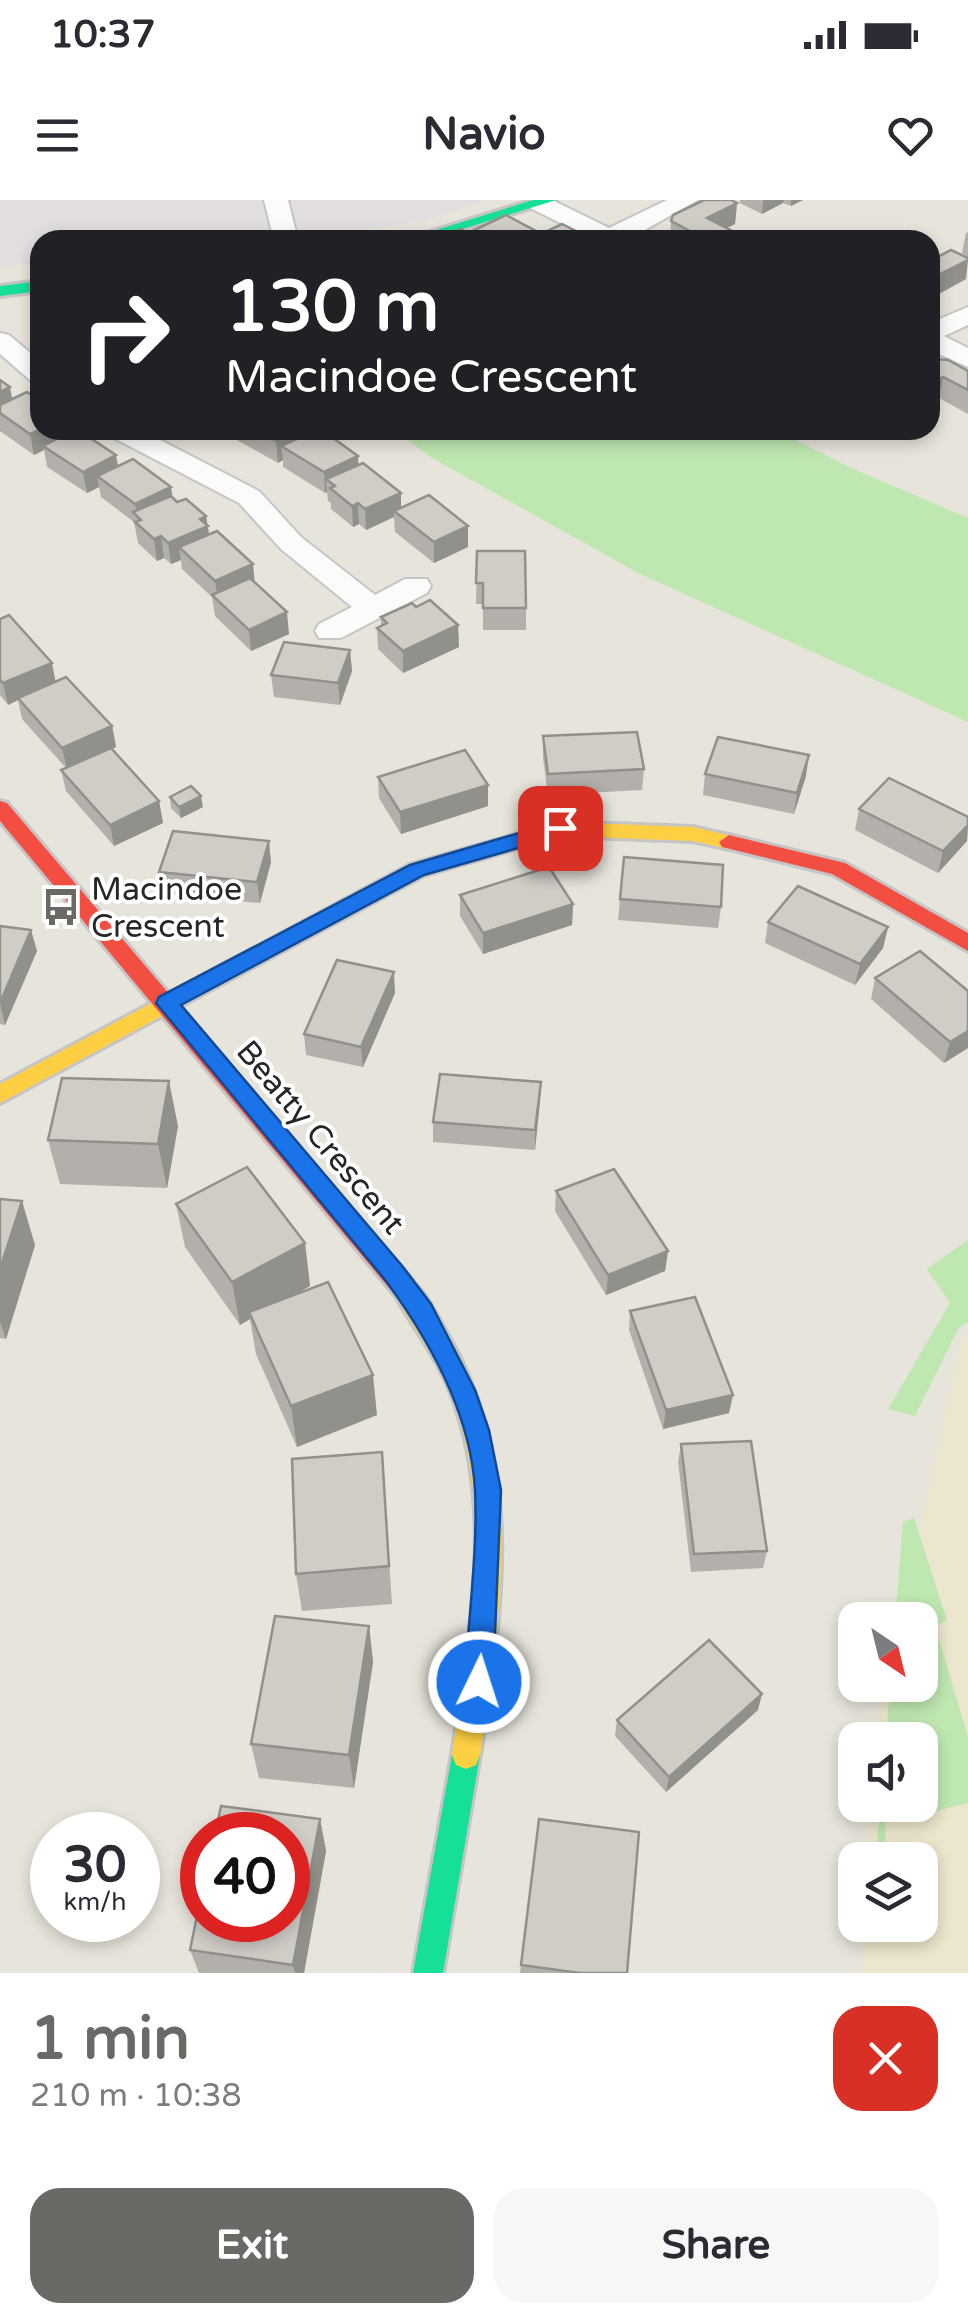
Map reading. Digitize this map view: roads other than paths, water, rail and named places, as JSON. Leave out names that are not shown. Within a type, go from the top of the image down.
[{"type":"street","points":[[276,200],[284,230]]},
{"type":"street","points":[[629,230],[686,200]]},
{"type":"street","points":[[446,230],[545,202],[596,230]]},
{"type":"street","points":[[0,291],[30,287]]},
{"type":"street","points":[[940,330],[968,315]]},
{"type":"street","points":[[0,341],[30,366]]},
{"type":"street","points":[[940,342],[968,359]]},
{"type":"street","points":[[139,440],[249,497],[292,543],[372,608]]},
{"type":"street","points":[[330,631],[416,586]]},
{"type":"street","name":"Beatty Crescent","points":[[0,808],[422,1312],[462,1390],[476,1430],[488,1490],[479,1682],[428,1973]]},
{"type":"street","points":[[0,1094],[417,870],[560,828],[693,834],[838,868],[968,943]]},
{"type":"place","name":"Macindoe Crescent","points":[[61,907]]}]
